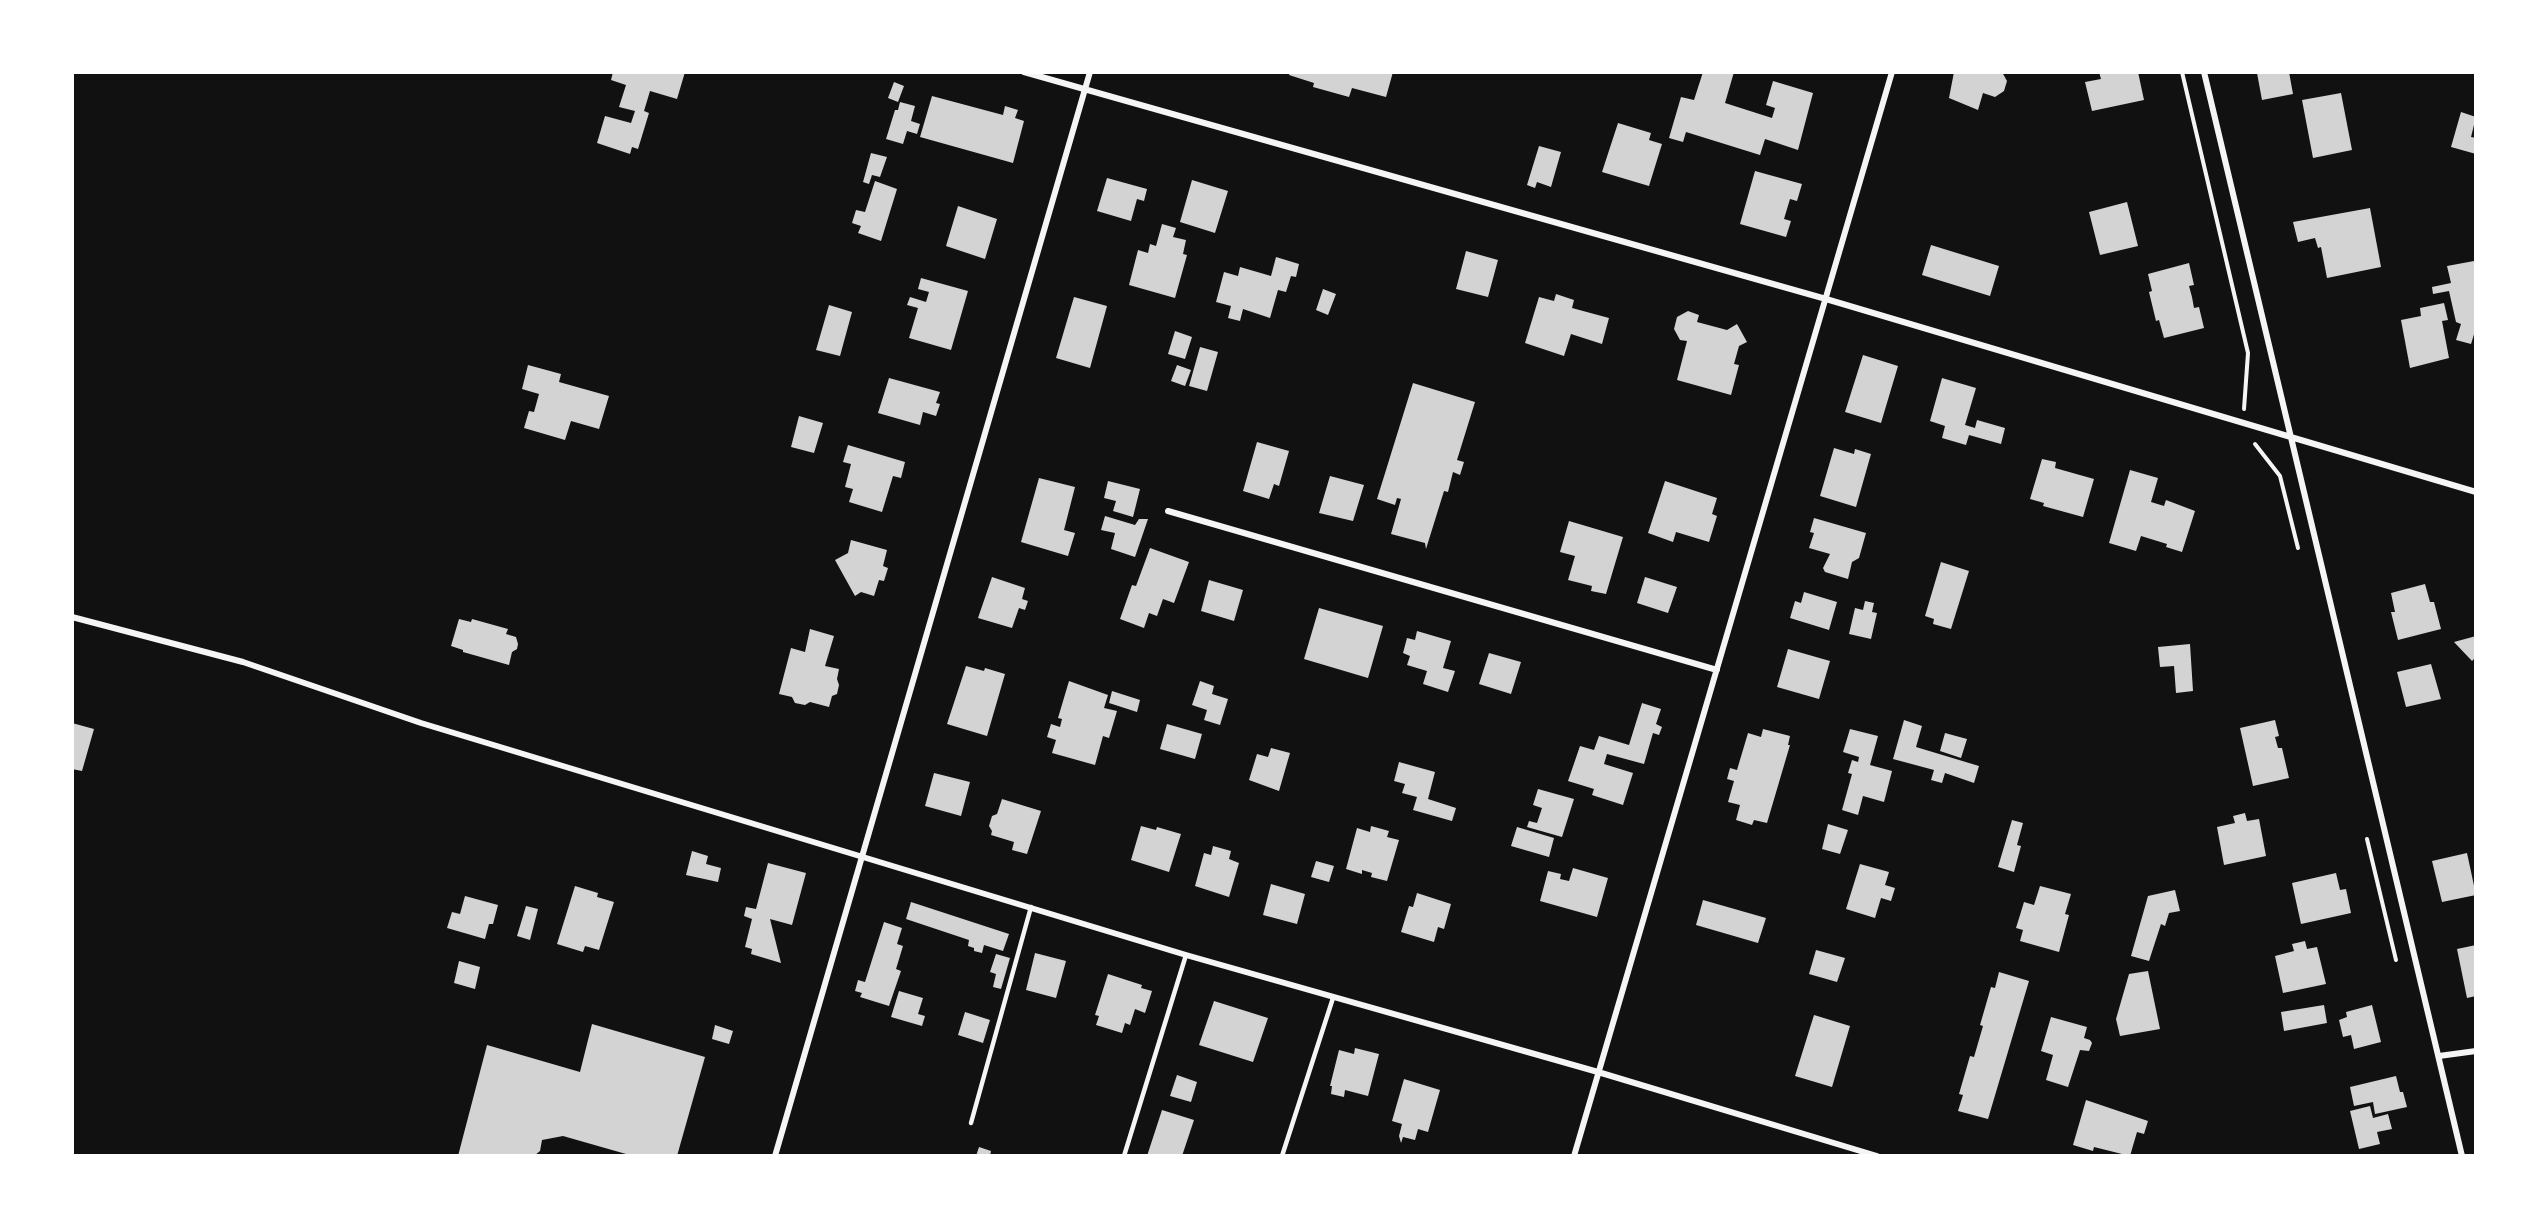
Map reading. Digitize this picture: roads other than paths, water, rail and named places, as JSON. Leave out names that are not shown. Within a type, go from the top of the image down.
[{"type":"street","points":[[1024,72],[1826,299],[2476,492]]},
{"type":"street","points":[[775,1156],[1090,72]]},
{"type":"street","points":[[1574,1156],[1892,72]]},
{"type":"street","points":[[2204,72],[2462,1156]]},
{"type":"street","points":[[1167,511],[1717,670]]},
{"type":"street","points":[[72,617],[243,662],[421,723],[1186,955],[1598,1072],[1877,1156]]},
{"type":"street","points":[[2439,1056],[2476,1051]]},
{"type":"lane","points":[[971,1123],[1031,907]]},
{"type":"lane","points":[[1124,1156],[1186,955]]},
{"type":"lane","points":[[1282,1156],[1333,998]]}]
